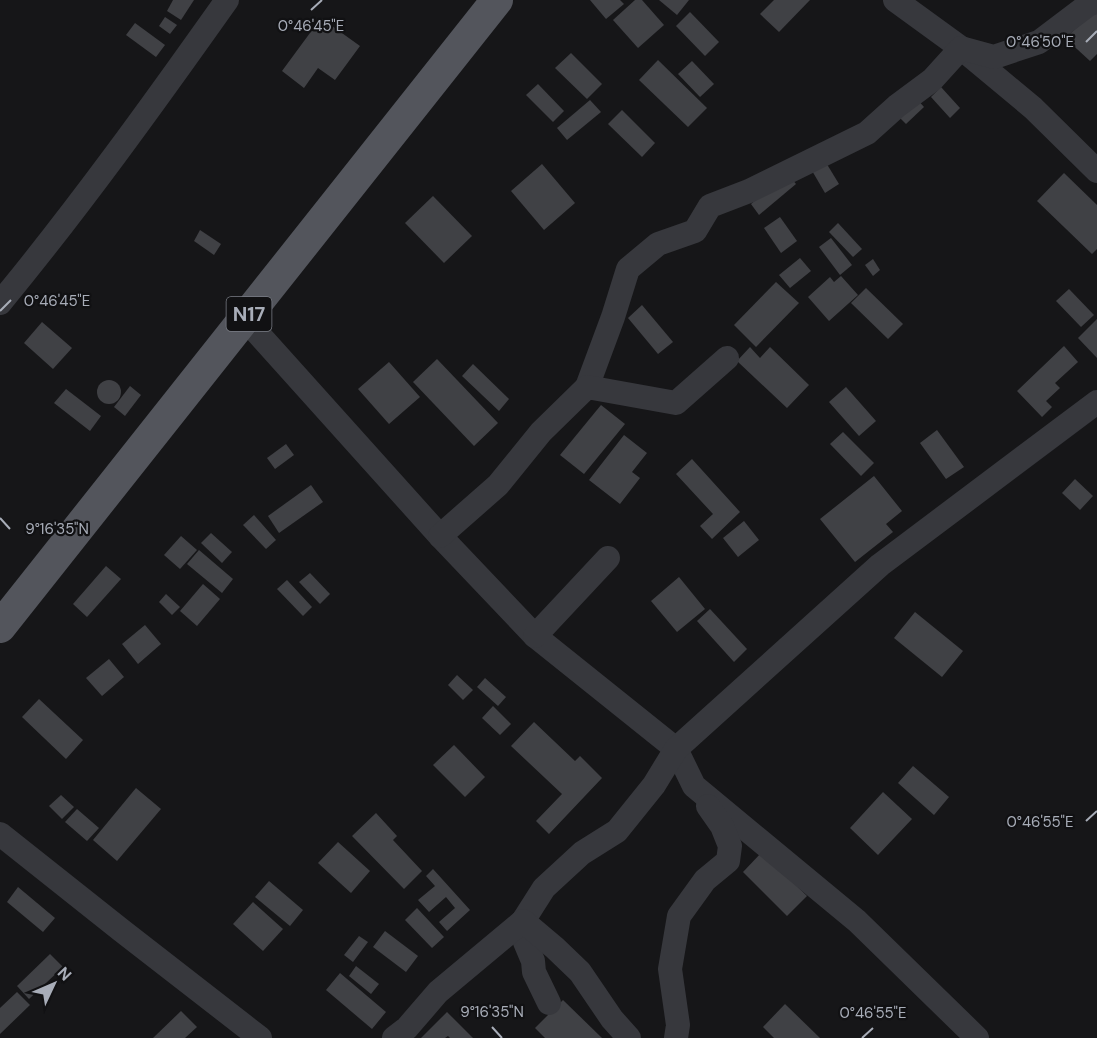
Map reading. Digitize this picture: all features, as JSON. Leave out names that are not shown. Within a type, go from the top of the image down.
[{"type":"main road","name":"N17","points":[[0,627],[497,0]]},
{"type":"street","points":[[0,303],[84,198],[226,0]]},
{"type":"street","points":[[895,0],[961,48],[1033,108],[1097,171]]},
{"type":"street","points":[[961,48],[994,57],[1039,42],[1088,5],[1097,2]]},
{"type":"street","points":[[440,536],[498,485],[541,432],[587,387],[628,268],[658,244],[695,231],[710,206],[749,191],[867,133],[897,106],[932,80],[961,48]]},
{"type":"street","points":[[245,319],[440,536],[535,636],[676,748],[694,786],[722,826],[730,846],[728,861],[705,880],[679,916],[670,969],[678,1025],[676,1038]]},
{"type":"street","points":[[587,387],[676,403],[727,358]]},
{"type":"street","points":[[394,1038],[407,1028],[438,992],[523,921],[544,888],[582,853],[617,831],[654,786],[676,748],[880,565],[1095,405]]},
{"type":"street","points":[[535,636],[608,558]]},
{"type":"street","points":[[694,786],[857,921],[977,1038]]},
{"type":"street","points":[[0,834],[260,1038]]},
{"type":"street","points":[[523,921],[525,942],[533,961],[534,972],[549,1003]]},
{"type":"street","points":[[523,921],[580,972],[612,1019],[629,1038]]},
{"type":"building","points":[[173,0],[194,0],[181,20],[167,11]]},
{"type":"building","points":[[590,0],[620,0],[624,4],[606,19]]},
{"type":"building","points":[[635,0],[642,0],[664,25],[638,48],[613,20]]},
{"type":"building","points":[[659,0],[689,0],[677,15]]},
{"type":"building","points":[[774,0],[810,0],[779,32],[760,14]]},
{"type":"building","points":[[1097,10],[1097,54],[1090,61],[1065,38]]},
{"type":"building","points":[[690,12],[719,42],[705,56],[676,26]]},
{"type":"building","points":[[165,17],[177,25],[170,34],[159,26]]},
{"type":"building","points":[[321,18],[360,46],[335,80],[318,68],[304,88],[282,71]]},
{"type":"building","points":[[135,23],[165,45],[156,57],[126,35]]},
{"type":"building","points":[[571,53],[602,84],[587,99],[555,68]]},
{"type":"building","points":[[658,60],[707,108],[688,127],[639,80]]},
{"type":"building","points":[[692,61],[714,84],[700,97],[678,74]]},
{"type":"building","points":[[538,84],[564,111],[553,122],[526,95]]},
{"type":"building","points":[[941,87],[960,108],[950,118],[931,97]]},
{"type":"building","points":[[916,98],[924,107],[906,124],[898,116]]},
{"type":"building","points":[[590,100],[601,112],[567,140],[557,128]]},
{"type":"building","points":[[622,110],[655,143],[642,157],[608,124]]},
{"type":"building","points":[[825,161],[839,184],[825,193],[811,169]]},
{"type":"building","points":[[542,164],[575,203],[544,230],[511,191]]},
{"type":"building","points":[[787,173],[796,184],[759,215],[751,204]]},
{"type":"building","points":[[1064,173],[1097,205],[1097,249],[1092,254],[1037,201]]},
{"type":"building","points":[[433,196],[472,236],[444,263],[405,223]]},
{"type":"building","points":[[780,217],[797,241],[781,253],[764,228]]},
{"type":"building","points":[[838,223],[862,249],[853,257],[829,232]]},
{"type":"building","points":[[200,230],[221,244],[214,255],[194,241]]},
{"type":"building","points":[[831,238],[852,265],[840,275],[819,247]]},
{"type":"building","points":[[800,258],[811,271],[790,288],[779,275]]},
{"type":"building","points":[[873,259],[880,270],[873,276],[865,265]]},
{"type":"building","points":[[841,276],[858,295],[829,321],[808,297],[830,277],[834,282]]},
{"type":"building","points":[[776,282],[799,303],[756,347],[734,325]]},
{"type":"building","points":[[866,288],[903,324],[888,339],[851,303]]},
{"type":"building","points":[[1069,289],[1094,315],[1081,327],[1056,301]]},
{"type":"building","points":[[642,305],[673,342],[658,354],[628,318]]},
{"type":"building","points":[[1097,319],[1097,358],[1078,338]]},
{"type":"building","points":[[42,322],[72,348],[53,369],[24,343]]},
{"type":"building","points":[[1064,346],[1078,362],[1055,383],[1060,388],[1046,401],[1052,407],[1042,417],[1017,391]]},
{"type":"building","points":[[750,347],[760,358],[770,347],[809,385],[787,408],[737,361]]},
{"type":"building","points":[[437,359],[498,423],[474,446],[413,382]]},
{"type":"building","points":[[389,362],[420,397],[389,424],[358,389]]},
{"type":"building","points":[[473,364],[509,399],[499,411],[462,376]]},
{"type":"building","points":[[109,380],[118,383],[121,392],[118,401],[109,404],[100,401],[97,392],[100,383]]},
{"type":"building","points":[[130,386],[141,395],[125,416],[114,407]]},
{"type":"building","points":[[846,387],[876,421],[859,436],[829,402]]},
{"type":"building","points":[[66,389],[101,416],[90,431],[54,403]]},
{"type":"building","points":[[601,405],[625,424],[584,474],[560,455]]},
{"type":"building","points":[[937,430],[964,467],[946,479],[920,443]]},
{"type":"building","points":[[843,432],[874,463],[861,476],[830,444]]},
{"type":"building","points":[[624,435],[647,453],[632,472],[640,478],[620,504],[589,480]]},
{"type":"building","points":[[286,444],[294,455],[275,469],[267,458]]},
{"type":"building","points":[[692,459],[740,512],[712,539],[700,526],[713,514],[676,474]]},
{"type":"building","points":[[874,476],[902,511],[886,524],[893,532],[855,562],[820,519]]},
{"type":"building","points":[[1075,479],[1093,496],[1080,510],[1062,493]]},
{"type":"building","points":[[311,485],[323,502],[279,533],[268,516]]},
{"type":"building","points":[[254,515],[276,540],[266,549],[243,525]]},
{"type":"building","points":[[744,521],[759,540],[738,557],[723,538]]},
{"type":"building","points":[[211,533],[232,552],[222,563],[201,543]]},
{"type":"building","points":[[181,536],[197,550],[180,569],[164,555]]},
{"type":"building","points":[[199,550],[233,579],[222,593],[187,564]]},
{"type":"building","points":[[106,566],[121,579],[87,617],[73,604]]},
{"type":"building","points":[[310,573],[330,594],[320,604],[299,582]]},
{"type":"building","points":[[679,577],[705,609],[677,632],[651,601]]},
{"type":"building","points":[[287,580],[312,607],[303,616],[277,589]]},
{"type":"building","points":[[203,584],[220,599],[197,626],[180,611]]},
{"type":"building","points":[[166,594],[180,607],[172,615],[159,602]]},
{"type":"building","points":[[710,609],[747,649],[734,662],[697,621]]},
{"type":"building","points":[[915,612],[963,651],[942,677],[894,638]]},
{"type":"building","points":[[145,625],[161,644],[138,664],[122,644]]},
{"type":"building","points":[[109,659],[124,677],[102,696],[86,678]]},
{"type":"building","points":[[457,675],[473,690],[463,700],[448,685]]},
{"type":"building","points":[[485,678],[506,697],[498,706],[477,687]]},
{"type":"building","points":[[39,699],[83,740],[66,759],[22,717]]},
{"type":"building","points":[[493,706],[511,724],[500,735],[482,718]]},
{"type":"building","points":[[534,722],[575,761],[580,756],[602,778],[549,834],[536,821],[562,794],[511,746]]},
{"type":"building","points":[[454,745],[485,777],[465,797],[433,765]]},
{"type":"building","points":[[913,766],[949,797],[934,815],[898,783]]},
{"type":"building","points":[[136,788],[161,809],[117,861],[93,840]]},
{"type":"building","points":[[883,792],[912,819],[878,855],[850,828]]},
{"type":"building","points":[[61,795],[74,807],[62,819],[49,806]]},
{"type":"building","points":[[77,809],[99,828],[87,841],[65,822]]},
{"type":"building","points":[[376,813],[397,836],[393,840],[422,871],[404,889],[352,836]]},
{"type":"building","points":[[338,842],[370,871],[351,893],[318,863]]},
{"type":"building","points":[[762,852],[807,896],[787,916],[743,872]]},
{"type":"building","points":[[433,869],[470,910],[447,931],[439,922],[455,908],[446,897],[429,912],[418,900],[435,886],[426,876]]},
{"type":"building","points":[[269,881],[303,910],[290,926],[255,897]]},
{"type":"building","points":[[18,887],[55,918],[43,932],[7,902]]},
{"type":"building","points":[[253,902],[283,929],[263,951],[233,924]]},
{"type":"building","points":[[417,908],[444,937],[432,948],[405,920]]},
{"type":"building","points":[[385,931],[418,956],[406,972],[373,947]]},
{"type":"building","points":[[359,936],[368,942],[353,962],[344,955]]},
{"type":"building","points":[[50,954],[63,967],[29,999],[17,986]]},
{"type":"building","points":[[356,966],[379,984],[371,994],[349,976]]},
{"type":"building","points":[[340,973],[386,1012],[372,1029],[326,990]]},
{"type":"building","points":[[17,992],[30,1005],[0,1034],[0,1008]]},
{"type":"building","points":[[563,1000],[602,1038],[545,1038],[535,1028]]},
{"type":"building","points":[[785,1004],[820,1038],[774,1038],[763,1027]]},
{"type":"building","points":[[181,1011],[197,1027],[185,1038],[153,1038]]},
{"type":"building","points":[[447,1012],[473,1038],[450,1038],[448,1036],[421,1038]]}]
